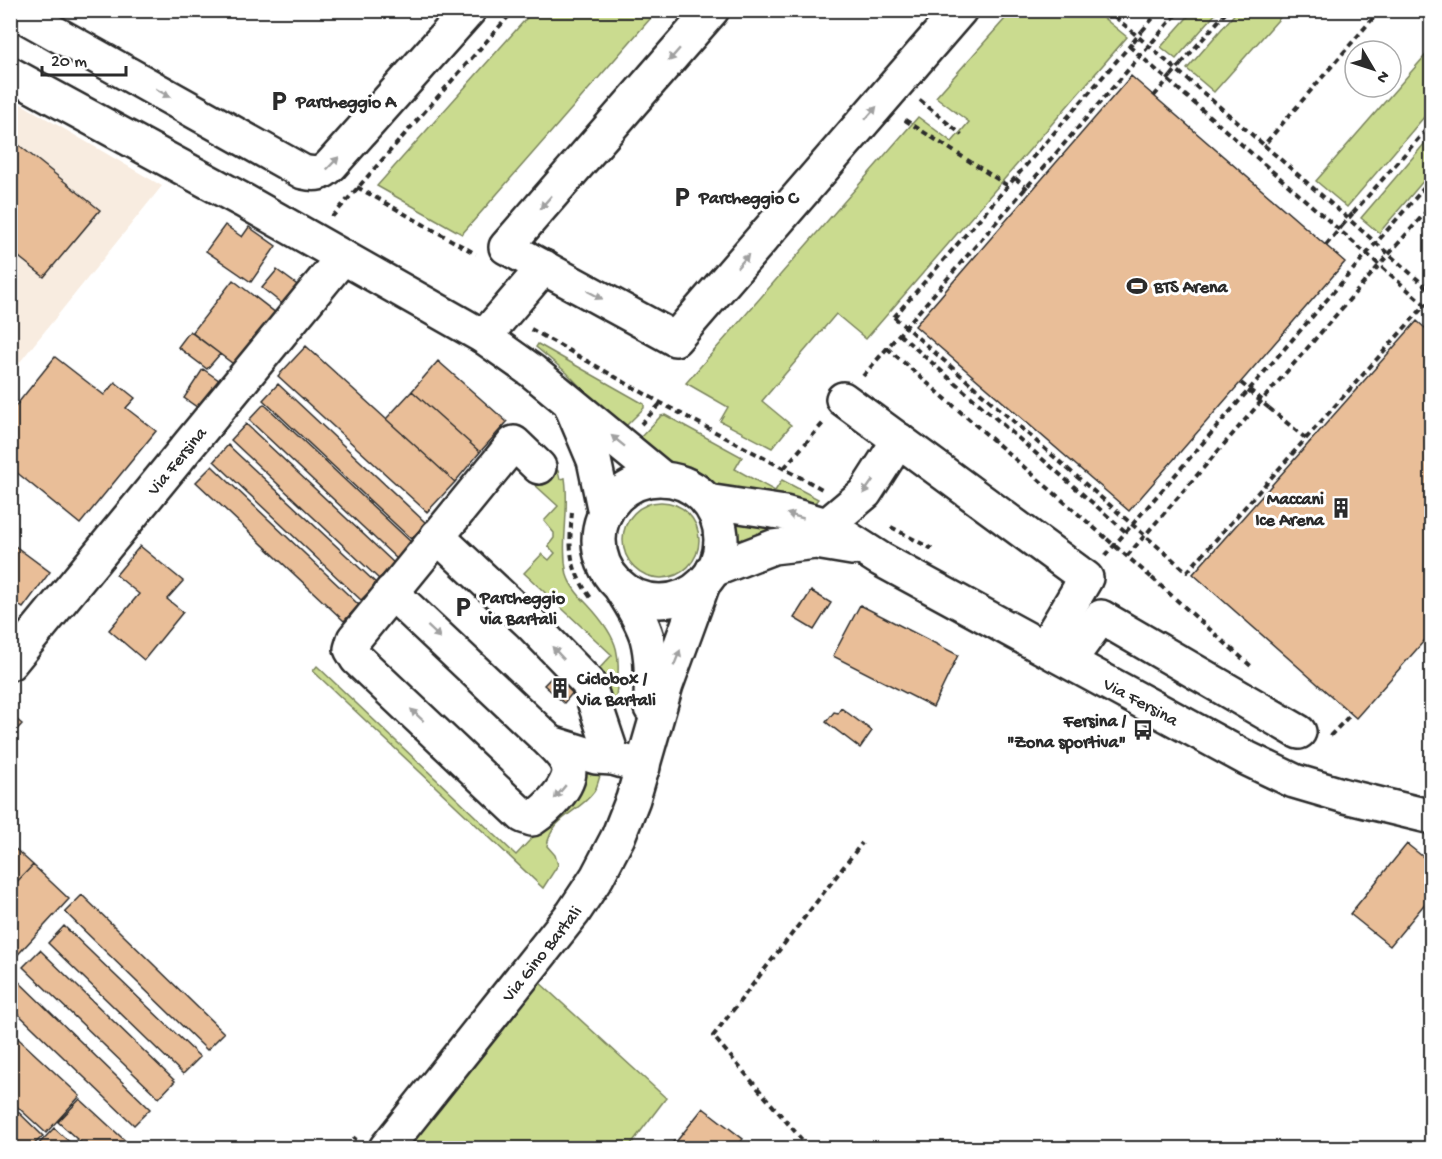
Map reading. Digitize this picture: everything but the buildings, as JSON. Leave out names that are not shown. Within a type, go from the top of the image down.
[{"type":"street","points":[[24,10],[26,17],[303,172],[313,174],[321,174],[332,165],[469,10]]},
{"type":"street","points":[[712,10],[506,247],[675,339],[960,10]]},
{"type":"street","points":[[10,74],[343,257],[494,325],[532,371],[663,479]]},
{"type":"street","name":"Via Fersina","points":[[10,663],[343,257]]},
{"type":"street","points":[[494,325],[544,267]]},
{"type":"street","points":[[843,399],[1086,578],[1057,654]]},
{"type":"street","points":[[570,404],[594,460],[605,513]]},
{"type":"street","points":[[827,525],[865,493],[899,440]]},
{"type":"street","points":[[391,592],[551,743],[568,763],[570,775],[566,786],[540,814],[531,819],[523,816],[357,659],[351,649],[354,639],[391,592],[514,443],[539,467]]},
{"type":"street","points":[[663,479],[679,482],[694,489],[707,501],[716,517],[721,534],[719,552],[708,577],[688,594],[671,600],[654,601],[636,597],[621,588],[610,576],[602,561],[599,545],[600,529],[605,513],[615,498],[629,487],[645,481],[663,479]]},
{"type":"street","name":"Via Fersina","points":[[707,501],[785,513],[827,525],[865,550],[1246,758],[1293,780],[1345,796],[1431,817]]},
{"type":"street","points":[[437,536],[531,624],[588,683],[628,762]]},
{"type":"street","name":"Via Fersina","points":[[708,577],[774,547],[816,542],[865,550]]},
{"type":"street","name":"Via Gino Bartali","points":[[386,1149],[573,913],[597,877],[618,837],[633,799],[628,762],[652,733],[666,685],[708,577]]},
{"type":"street","name":"Via Gino Bartali","points":[[621,588],[647,636],[650,658],[652,733]]},
{"type":"street","points":[[1057,654],[1101,617],[1299,732]]},
{"type":"street","points":[[551,743],[596,757],[628,762]]},
{"type":"path","points":[[339,224],[330,219],[514,10]]},
{"type":"path","points":[[1107,10],[1431,292]]},
{"type":"path","points":[[1160,10],[894,317],[1187,572],[1425,305]]},
{"type":"path","points":[[784,468],[1180,10]]},
{"type":"path","points":[[1154,96],[1228,10]]},
{"type":"path","points":[[1264,145],[1380,10]]},
{"type":"path","points":[[1131,44],[1381,263],[1431,311]]},
{"type":"path","points":[[928,106],[962,135]]},
{"type":"path","points":[[1326,245],[1431,123]]},
{"type":"path","points":[[912,125],[1008,186]]},
{"type":"path","points":[[1015,178],[1031,192]]},
{"type":"path","points":[[899,334],[1126,532],[1431,179]]},
{"type":"path","points":[[357,188],[479,255]]},
{"type":"path","points":[[1127,556],[1431,205]]},
{"type":"path","points":[[494,325],[662,403],[940,554]]},
{"type":"path","points":[[887,348],[1258,672]]},
{"type":"path","points":[[1241,383],[1262,400]]},
{"type":"path","points":[[1248,391],[1310,442]]},
{"type":"path","points":[[634,430],[662,403]]},
{"type":"path","points":[[809,1149],[713,1036],[862,843]]},
{"type":"shaded area","points":[[11,98],[162,186],[11,373]]},
{"type":"green space","points":[[1238,10],[1286,11],[1214,92],[1187,69]]},
{"type":"green space","points":[[533,11],[657,11],[462,234],[377,186]]},
{"type":"green space","points":[[1012,11],[1095,11],[1127,37],[866,339],[836,314],[762,401],[791,425],[772,448],[720,421],[728,407],[686,383],[918,117],[952,142],[969,122],[936,97]]},
{"type":"green space","points":[[1193,11],[1218,11],[1176,59],[1161,47]]},
{"type":"green space","points":[[1431,49],[1431,109],[1347,207],[1316,181],[1387,99],[1403,99],[1403,81]]},
{"type":"green space","points":[[1431,136],[1431,172],[1379,233],[1361,218]]},
{"type":"green space","points":[[538,344],[644,404],[644,408],[622,430],[567,373],[536,347]]},
{"type":"green space","points":[[665,415],[742,457],[735,469],[775,491],[782,480],[818,499],[814,504],[722,491],[695,473],[668,464],[635,443],[661,416]]},
{"type":"green space","points":[[553,466],[558,471],[560,479],[565,478],[564,551],[567,575],[570,583],[608,630],[617,652],[618,675],[615,707],[598,670],[612,655],[524,573],[542,554],[549,560],[555,553],[548,546],[554,538],[554,533],[544,521],[558,506],[535,485]]},
{"type":"green space","points":[[654,502],[668,502],[682,508],[693,519],[699,533],[696,555],[688,567],[668,578],[654,578],[640,572],[629,561],[623,547],[623,533],[629,519],[640,508]]},
{"type":"green space","points":[[736,521],[785,530],[738,547]]},
{"type":"green space","points":[[317,666],[516,855],[576,791],[580,768],[600,776],[593,793],[587,800],[554,828],[547,846],[555,855],[558,865],[543,888],[313,671]]},
{"type":"green space","points":[[539,982],[666,1098],[628,1148],[408,1148]]},
{"type":"place","name":"Parcheggio A","points":[[279,101]]},
{"type":"place","name":"Parcheggio C","points":[[682,197]]},
{"type":"place","name":"BTS Arena","points":[[1137,286]]},
{"type":"place","name":"Maccani Ice Arena","points":[[1341,508]]},
{"type":"place","name":"Parcheggio via Bartali","points":[[463,607]]},
{"type":"place","name":"Ciclobox / Via Bartali","points":[[560,688]]},
{"type":"place","name":"Fersina / \"Zona sportiva\"","points":[[1143,730]]}]
